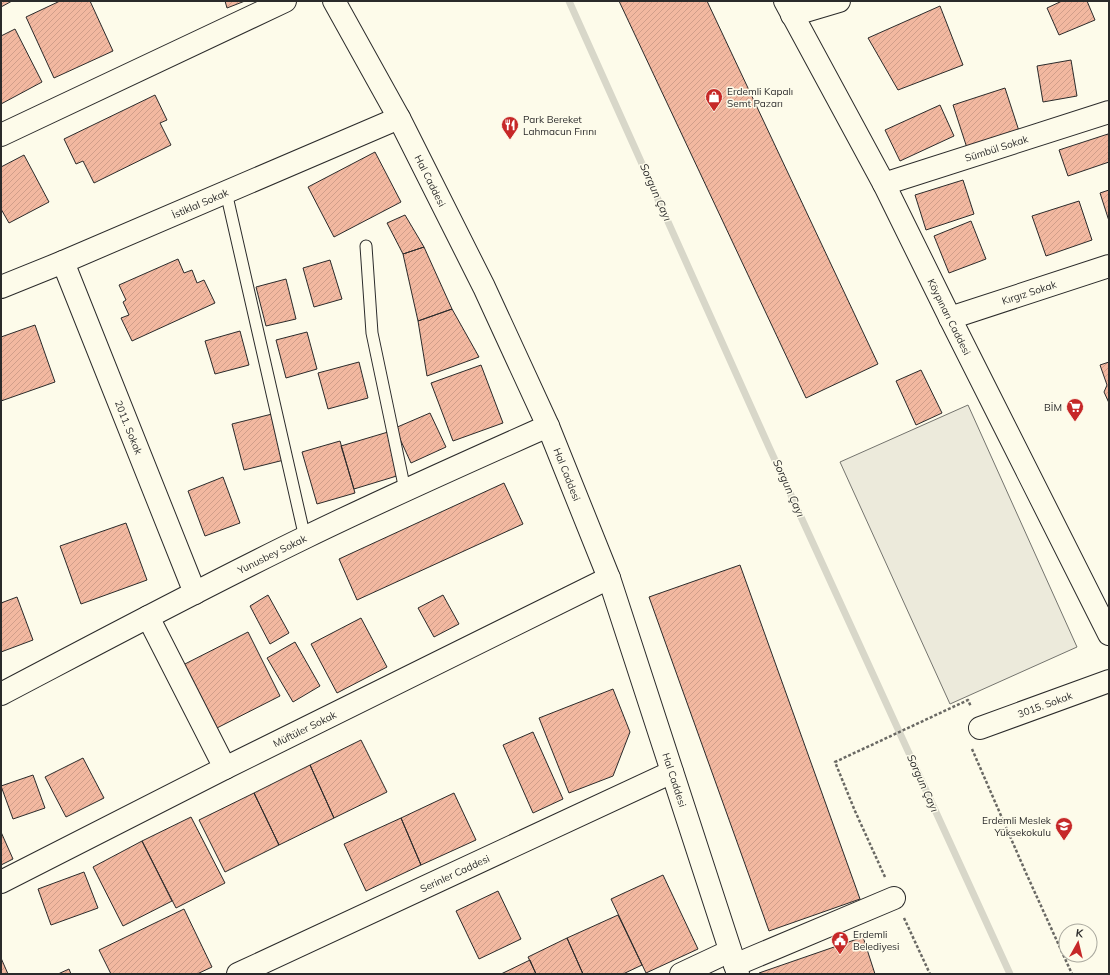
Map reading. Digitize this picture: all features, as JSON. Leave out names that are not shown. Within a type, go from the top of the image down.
[{"type":"street","points":[[1,135],[285,1]]},
{"type":"street","name":"Hal Caddesi","points":[[334,1],[399,118],[484,287],[548,426],[609,578],[734,963]]},
{"type":"street","points":[[789,8],[839,1]]},
{"type":"street","name":"Köypınarı Caddesi","points":[[789,8],[884,184],[1109,634]]},
{"type":"street","name":"Sümbül Sokak","points":[[884,184],[1109,112]]},
{"type":"street","name":"İstiklal Sokak","points":[[1,287],[64,262],[399,118]]},
{"type":"street","name":"2011. Sokak","points":[[64,262],[195,593]]},
{"type":"street","name":"Kırgız Sokak","points":[[950,318],[1109,266]]},
{"type":"street","name":"Yunusbey Sokak","points":[[1,694],[148,617],[305,538],[405,490],[548,426]]},
{"type":"street","name":"Müftüler Sokak","points":[[1,882],[224,768],[609,578]]},
{"type":"street","points":[[148,617],[224,768]]},
{"type":"street","name":"3015. Sokak","points":[[980,728],[1109,681]]},
{"type":"street","name":"Serinler Caddesi","points":[[238,974],[672,772]]},
{"type":"street","points":[[681,974],[734,963],[894,898]]},
{"type":"lane","points":[[226,192],[305,538]]},
{"type":"lane","points":[[366,246],[372,333],[405,490]]},
{"type":"path","points":[[930,974],[855,811],[835,762],[968,700],[984,738],[970,746],[1072,974]]},
{"type":"shaded area","points":[[968,405],[1077,647],[950,704],[840,462]]},
{"type":"building","points":[[1,1],[12,1],[1,7]]},
{"type":"building","points":[[60,1],[90,1],[113,51],[54,78],[26,17]]},
{"type":"building","points":[[225,1],[245,1],[227,8]]},
{"type":"building","points":[[619,1],[707,1],[878,364],[806,398]]},
{"type":"building","points":[[1062,1],[1087,1],[1095,20],[1059,35],[1047,8]]},
{"type":"building","points":[[940,6],[963,65],[898,90],[868,38]]},
{"type":"building","points":[[15,29],[42,82],[1,104],[1,36]]},
{"type":"building","points":[[1071,60],[1077,96],[1043,102],[1037,66]]},
{"type":"building","points":[[1005,88],[1019,131],[967,148],[953,105]]},
{"type":"building","points":[[155,95],[167,120],[160,123],[171,145],[94,183],[83,161],[76,164],[64,139]]},
{"type":"building","points":[[940,105],[954,136],[900,161],[885,130]]},
{"type":"building","points":[[1108,134],[1109,162],[1068,176],[1059,150]]},
{"type":"building","points":[[375,152],[401,202],[334,237],[308,187]]},
{"type":"building","points":[[24,155],[49,202],[9,223],[1,209],[1,167]]},
{"type":"building","points":[[963,180],[974,214],[926,230],[915,195]]},
{"type":"building","points":[[1109,190],[1109,221],[1100,193]]},
{"type":"building","points":[[1079,201],[1092,240],[1046,256],[1032,216]]},
{"type":"building","points":[[405,215],[424,247],[403,254],[387,223]]},
{"type":"building","points":[[971,221],[986,259],[949,273],[934,236]]},
{"type":"building","points":[[424,247],[452,309],[418,321],[403,254]]},
{"type":"building","points":[[178,259],[184,273],[192,270],[197,283],[204,280],[215,303],[132,341],[121,318],[129,315],[123,302],[126,300],[119,285]]},
{"type":"building","points":[[330,260],[342,299],[314,307],[303,268]]},
{"type":"building","points":[[286,279],[296,319],[266,326],[256,287]]},
{"type":"building","points":[[452,309],[479,357],[427,376],[418,321]]},
{"type":"building","points":[[35,325],[55,382],[1,401],[1,337]]},
{"type":"building","points":[[240,331],[249,365],[215,374],[205,341]]},
{"type":"building","points":[[307,332],[317,369],[286,378],[276,340]]},
{"type":"building","points":[[359,362],[368,398],[328,409],[318,373]]},
{"type":"building","points":[[1109,362],[1109,403],[1104,392],[1107,385],[1100,365]]},
{"type":"building","points":[[481,365],[503,423],[453,441],[431,383]]},
{"type":"building","points":[[921,370],[942,413],[916,425],[896,381]]},
{"type":"building","points":[[430,413],[446,447],[411,463],[395,428]]},
{"type":"building","points":[[272,414],[284,460],[244,470],[232,424]]},
{"type":"building","points":[[388,432],[400,475],[354,489],[341,446]]},
{"type":"building","points":[[340,441],[355,493],[317,504],[302,452]]},
{"type":"building","points":[[223,477],[240,523],[205,536],[188,491]]},
{"type":"building","points":[[504,483],[523,524],[357,600],[339,559]]},
{"type":"building","points":[[126,523],[147,580],[81,604],[60,546]]},
{"type":"building","points":[[740,565],[860,899],[769,931],[649,597]]},
{"type":"building","points":[[268,595],[289,633],[270,644],[250,606]]},
{"type":"building","points":[[443,595],[459,624],[434,637],[418,608]]},
{"type":"building","points":[[17,597],[33,640],[1,652],[1,603]]},
{"type":"building","points":[[361,618],[387,667],[337,693],[311,644]]},
{"type":"building","points":[[248,632],[280,696],[211,731],[179,667]]},
{"type":"building","points":[[295,642],[320,686],[293,702],[267,658]]},
{"type":"building","points":[[613,689],[630,732],[613,776],[569,793],[539,718]]},
{"type":"building","points":[[533,732],[563,799],[533,813],[503,745]]},
{"type":"building","points":[[361,740],[387,792],[334,818],[310,765]]},
{"type":"building","points":[[83,758],[104,798],[66,817],[45,777]]},
{"type":"building","points":[[310,765],[334,818],[279,845],[254,793]]},
{"type":"building","points":[[33,775],[45,808],[13,819],[1,786]]},
{"type":"building","points":[[254,793],[279,845],[225,872],[199,820]]},
{"type":"building","points":[[454,793],[476,840],[421,865],[401,818]]},
{"type":"building","points":[[191,817],[225,883],[176,908],[142,841]]},
{"type":"building","points":[[401,818],[421,865],[366,891],[344,844]]},
{"type":"building","points":[[1,832],[13,859],[1,865]]},
{"type":"building","points":[[142,841],[172,901],[123,926],[93,867]]},
{"type":"building","points":[[84,872],[98,908],[51,925],[38,889]]},
{"type":"building","points":[[663,875],[698,949],[646,973],[611,899]]},
{"type":"building","points":[[498,891],[521,939],[479,959],[456,911]]},
{"type":"building","points":[[184,909],[212,967],[197,974],[111,974],[99,950]]},
{"type":"building","points":[[618,915],[642,965],[623,974],[583,974],[567,938]]},
{"type":"building","name":"Erdemli Belediyesi","points":[[863,937],[875,974],[759,974],[759,973]]},
{"type":"building","points":[[567,938],[583,974],[536,974],[528,957]]},
{"type":"building","points":[[1,958],[8,974],[1,974]]},
{"type":"building","points":[[530,960],[536,974],[501,974]]},
{"type":"building","points":[[69,969],[71,974],[58,974]]},
{"type":"waterway","name":"Sorgun Çayı","points":[[569,1],[769,447],[1010,974]]},
{"type":"place","name":"Erdemli Kapalı Semt Pazarı","points":[[714,112]]},
{"type":"place","name":"Park Bereket Lahmacun Fırını","points":[[510,140]]},
{"type":"place","name":"BİM","points":[[1075,422]]},
{"type":"place","name":"Erdemli Meslek Yüksekokulu","points":[[1064,841]]},
{"type":"place","name":"Erdemli Belediyesi","points":[[840,955]]}]
